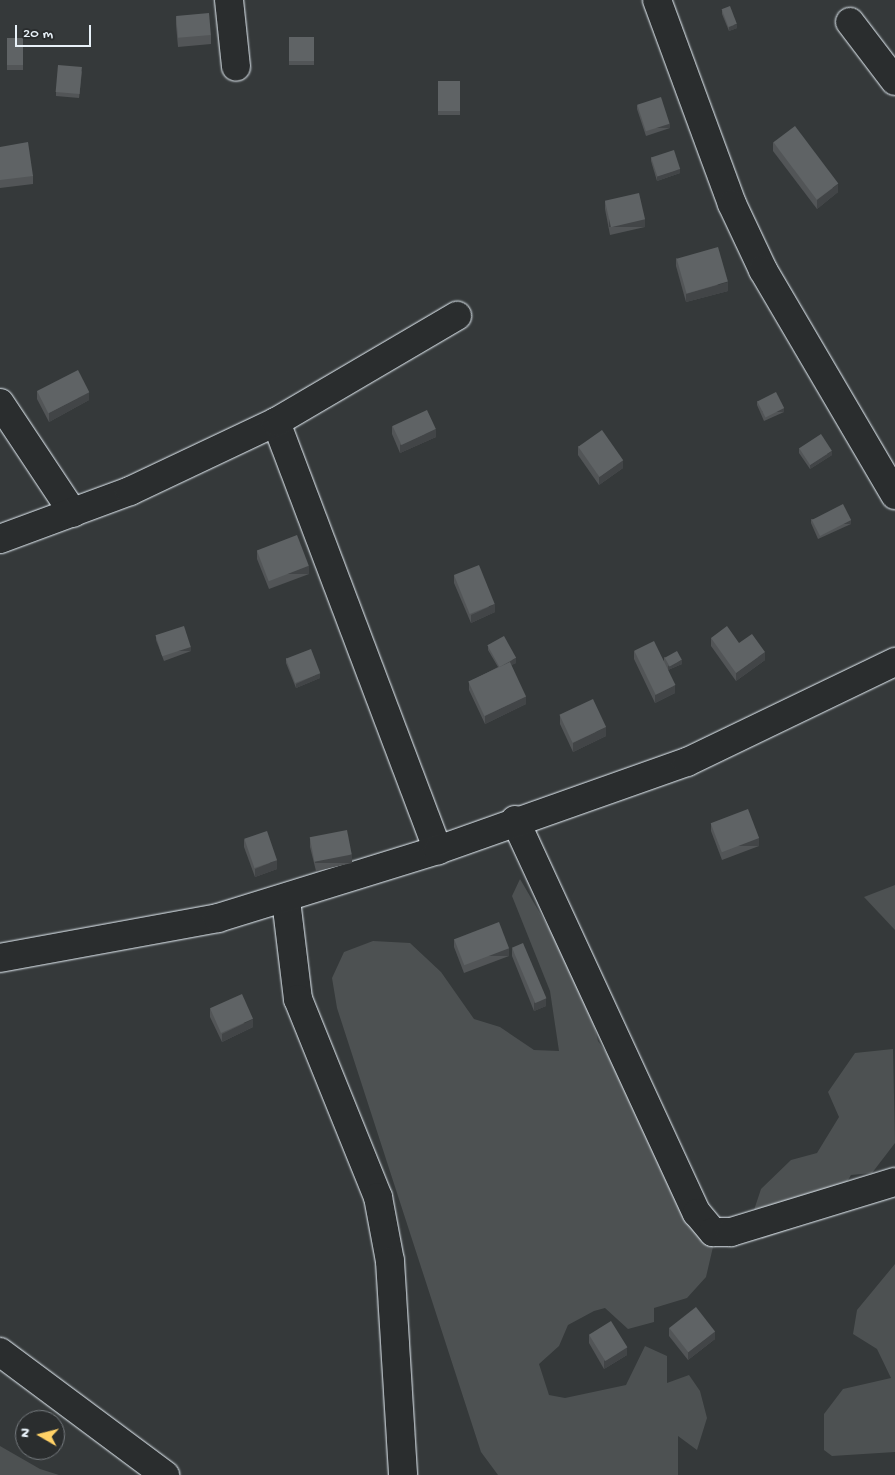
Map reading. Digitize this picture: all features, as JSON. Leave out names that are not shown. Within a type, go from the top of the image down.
[{"type":"street","points":[[229,0],[236,67]]},
{"type":"street","points":[[656,0],[732,204],[763,270],[895,495]]},
{"type":"street","points":[[850,22],[895,81]]},
{"type":"street","points":[[0,540],[130,492],[276,422],[457,316]]},
{"type":"street","points":[[0,403],[73,513]]},
{"type":"street","points":[[276,422],[438,850]]},
{"type":"street","points":[[0,958],[218,918],[286,900],[438,850],[515,820],[687,762],[895,662]]},
{"type":"street","points":[[515,820],[697,1213],[712,1232],[731,1232],[895,1182]]},
{"type":"street","points":[[286,900],[298,999],[378,1198],[390,1261],[403,1475]]},
{"type":"street","points":[[0,1352],[165,1475]]},
{"type":"shaded area","points":[[520,879],[585,990],[598,1041],[642,1105],[679,1198],[713,1247],[706,1277],[687,1298],[654,1308],[654,1322],[628,1329],[605,1308],[594,1311],[568,1325],[559,1346],[539,1364],[549,1395],[565,1398],[626,1385],[645,1346],[667,1356],[667,1383],[689,1375],[700,1391],[707,1418],[697,1450],[678,1436],[678,1475],[498,1475],[481,1452],[337,1008],[332,978],[344,952],[373,941],[410,943],[441,972],[474,1019],[500,1027],[534,1050],[559,1051],[550,991],[512,896]]},
{"type":"shaded area","points":[[895,885],[895,930],[864,897]]},
{"type":"shaded area","points":[[893,1049],[895,1143],[872,1173],[851,1175],[827,1216],[762,1239],[753,1213],[761,1189],[791,1160],[817,1153],[839,1117],[828,1092],[855,1053]]},
{"type":"shaded area","points":[[895,1264],[895,1452],[832,1456],[824,1450],[824,1414],[843,1389],[891,1378],[877,1349],[853,1334],[857,1310]]},
{"type":"shaded area","points":[[0,1446],[15,1455],[15,1460],[24,1460],[40,1469],[59,1475],[0,1475]]},
{"type":"building","points":[[730,6],[737,24],[728,27],[722,9]]},
{"type":"building","points":[[209,13],[211,35],[178,38],[176,16]]},
{"type":"building","points":[[289,37],[314,37],[314,61],[289,61]]},
{"type":"building","points":[[7,38],[23,38],[23,65],[7,65]]},
{"type":"building","points":[[58,65],[82,67],[80,94],[56,92]]},
{"type":"building","points":[[438,81],[460,81],[460,111],[438,111]]},
{"type":"building","points":[[661,97],[670,124],[646,131],[637,105]]},
{"type":"building","points":[[795,126],[838,184],[817,200],[773,142]]},
{"type":"building","points":[[28,142],[33,176],[0,180],[0,147]]},
{"type":"building","points":[[674,150],[680,169],[657,176],[651,157]]},
{"type":"building","points":[[639,193],[645,219],[611,227],[605,201]]},
{"type":"building","points":[[718,247],[728,282],[687,293],[677,259]]},
{"type":"building","points":[[78,370],[89,392],[48,413],[37,391]]},
{"type":"building","points":[[776,392],[784,408],[765,418],[757,402]]},
{"type":"building","points":[[427,410],[436,429],[401,445],[393,426]]},
{"type":"building","points":[[602,430],[623,460],[599,477],[578,447]]},
{"type":"building","points":[[821,434],[832,451],[810,465],[799,448]]},
{"type":"building","points":[[843,504],[851,520],[820,536],[812,520]]},
{"type":"building","points":[[297,535],[309,566],[269,581],[257,550]]},
{"type":"building","points":[[479,565],[495,604],[470,614],[454,575]]},
{"type":"building","points":[[184,626],[191,647],[162,656],[155,635]]},
{"type":"building","points":[[727,626],[739,643],[752,634],[765,652],[736,673],[711,638]]},
{"type":"building","points":[[504,636],[516,658],[500,667],[487,645]]},
{"type":"building","points":[[654,641],[675,685],[656,695],[634,651]]},
{"type":"building","points":[[311,649],[320,673],[295,683],[286,659]]},
{"type":"building","points":[[677,651],[682,660],[670,667],[665,658]]},
{"type":"building","points":[[510,662],[526,696],[484,716],[468,681]]},
{"type":"building","points":[[593,699],[606,727],[573,743],[559,715]]},
{"type":"building","points":[[748,809],[759,838],[722,852],[711,823]]},
{"type":"building","points":[[347,830],[352,855],[314,862],[310,837]]},
{"type":"building","points":[[267,831],[277,860],[254,868],[244,839]]},
{"type":"building","points":[[499,922],[509,948],[464,965],[454,939]]},
{"type":"building","points":[[523,943],[546,998],[535,1003],[512,948]]},
{"type":"building","points":[[242,994],[253,1019],[221,1033],[210,1008]]},
{"type":"building","points":[[696,1307],[715,1331],[688,1352],[669,1328]]},
{"type":"building","points":[[611,1321],[627,1347],[605,1361],[589,1335]]}]
